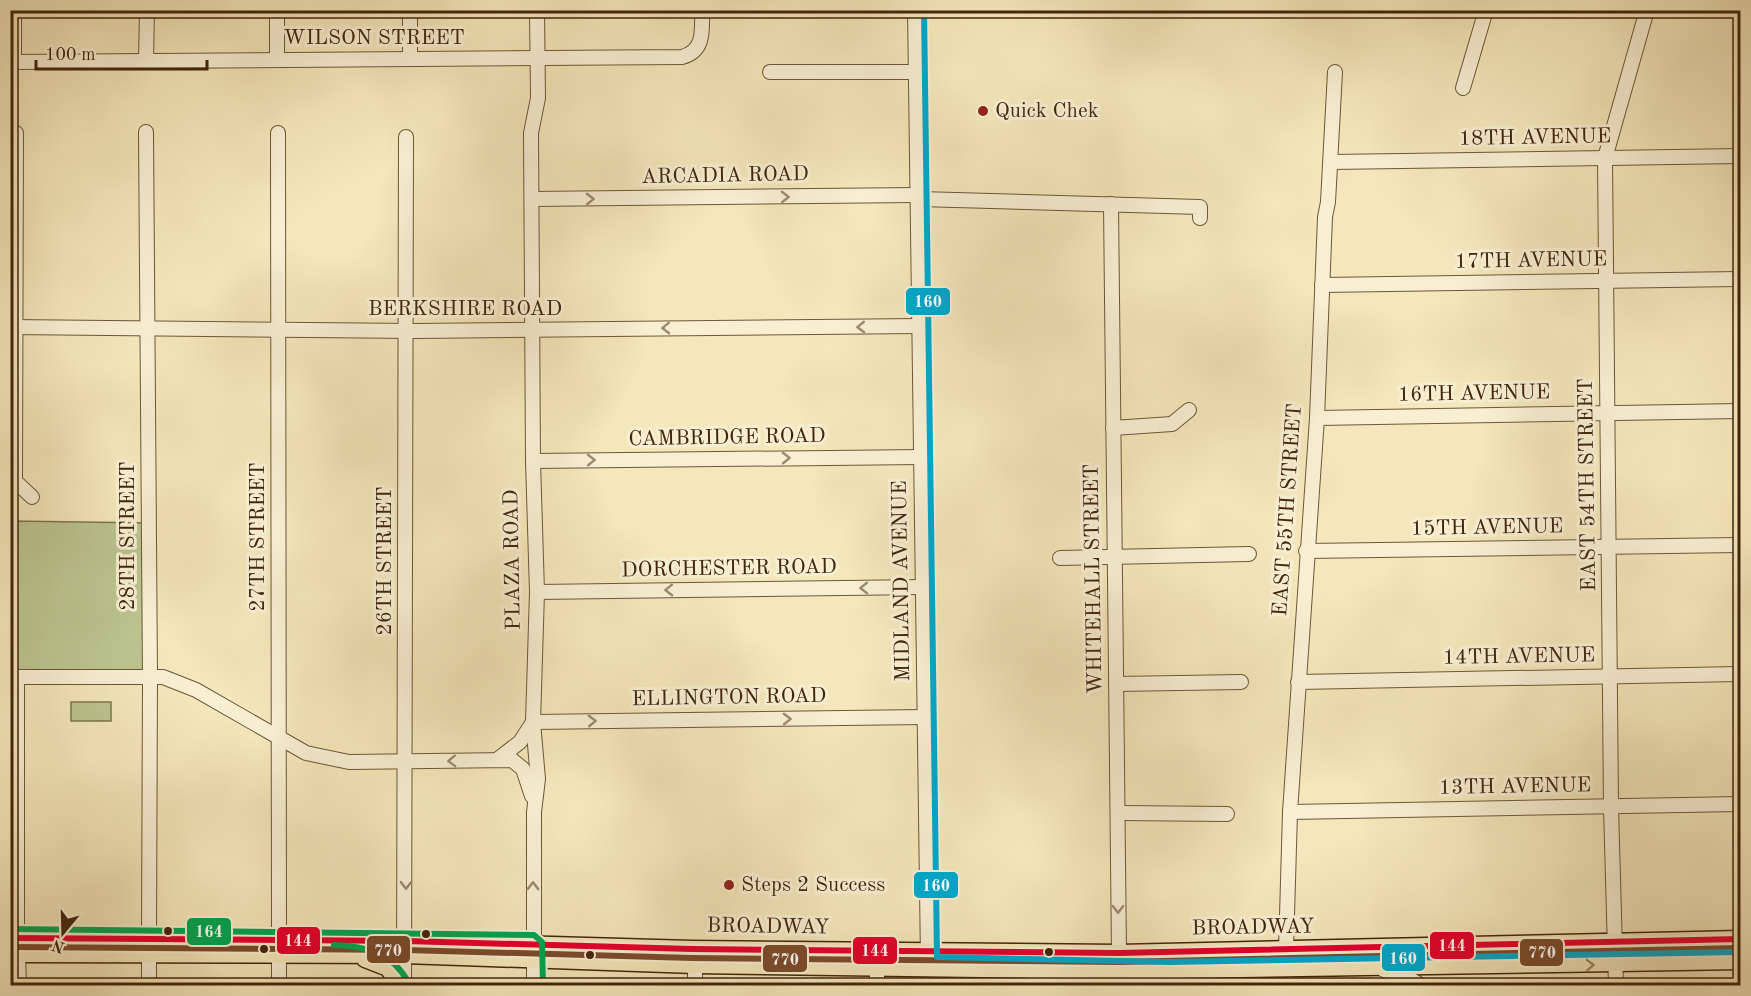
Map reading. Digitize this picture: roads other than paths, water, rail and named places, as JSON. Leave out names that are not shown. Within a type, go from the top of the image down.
[{"type":"main road","name":"BROADWAY","points":[[532,952],[682,949],[928,959],[1740,939]]},
{"type":"main road","name":"BROADWAY","points":[[14,946],[405,948],[532,952],[695,965],[877,967],[928,959],[1035,977],[1169,971],[1740,961]]},
{"type":"main road","name":"BROADWAY","points":[[279,947],[347,954],[405,948]]},
{"type":"main road","points":[[347,954],[374,961],[388,968],[400,986]]},
{"type":"street","points":[[12,62],[14,10]]},
{"type":"street","points":[[146,61],[147,10]]},
{"type":"street","points":[[277,10],[277,60]]},
{"type":"street","points":[[410,10],[410,59]]},
{"type":"street","name":"PLAZA ROAD","points":[[534,986],[532,952],[534,812],[538,779],[533,722],[537,592],[533,461],[531,133],[538,98],[537,10]]},
{"type":"street","name":"WILSON STREET","points":[[12,62],[686,56],[699,46],[702,10]]},
{"type":"street","name":"MIDLAND AVENUE","points":[[915,10],[928,959]]},
{"type":"street","points":[[1463,88],[1486,10]]},
{"type":"street","name":"EAST 54TH STREET","points":[[1616,986],[1611,807],[1605,158],[1647,10]]},
{"type":"street","points":[[770,72],[916,72]]},
{"type":"street","name":"EAST 55TH STREET","points":[[1286,950],[1290,812],[1306,551],[1317,418],[1325,217],[1331,162],[1335,72]]},
{"type":"street","name":"28TH STREET","points":[[146,132],[150,676],[149,986]]},
{"type":"street","points":[[16,133],[13,327],[15,481],[32,497]]},
{"type":"street","name":"27TH STREET","points":[[278,133],[279,986]]},
{"type":"street","name":"26TH STREET","points":[[404,986],[407,762],[406,137]]},
{"type":"street","name":"18TH AVENUE","points":[[1331,162],[1740,156]]},
{"type":"street","name":"ARCADIA ROAD","points":[[532,199],[918,197],[1200,207],[1200,218]]},
{"type":"street","name":"WHITEHALL STREET","points":[[1111,204],[1119,953]]},
{"type":"street","name":"17TH AVENUE","points":[[1322,285],[1740,279]]},
{"type":"street","name":"BERKSHIRE ROAD","points":[[13,327],[405,331],[920,326]]},
{"type":"street","points":[[1113,428],[1172,424],[1190,410]]},
{"type":"street","name":"16TH AVENUE","points":[[1317,418],[1740,411]]},
{"type":"street","name":"CAMBRIDGE ROAD","points":[[533,461],[921,457]]},
{"type":"street","name":"15TH AVENUE","points":[[1306,551],[1740,545]]},
{"type":"street","points":[[1060,558],[1249,554]]},
{"type":"street","name":"DORCHESTER ROAD","points":[[537,592],[923,587]]},
{"type":"street","name":"14TH AVENUE","points":[[1298,682],[1740,674]]},
{"type":"street","points":[[19,986],[14,946],[14,677],[164,676],[196,690],[306,753],[349,762],[512,760],[523,769],[530,785],[534,812]]},
{"type":"street","points":[[1116,684],[1241,682]]},
{"type":"street","name":"ELLINGTON ROAD","points":[[533,722],[925,717]]},
{"type":"street","points":[[498,759],[520,742],[533,722]]},
{"type":"street","name":"13TH AVENUE","points":[[1290,812],[1740,804]]},
{"type":"street","points":[[1118,813],[1227,814]]},
{"type":"street","points":[[695,965],[695,986]]},
{"type":"street","points":[[877,967],[877,986]]},
{"type":"street","points":[[1364,968],[1405,976],[1422,986]]},
{"type":"place","name":"Quick Chek","points":[[983,111]]},
{"type":"place","name":"Steps 2 Success","points":[[729,885]]}]
